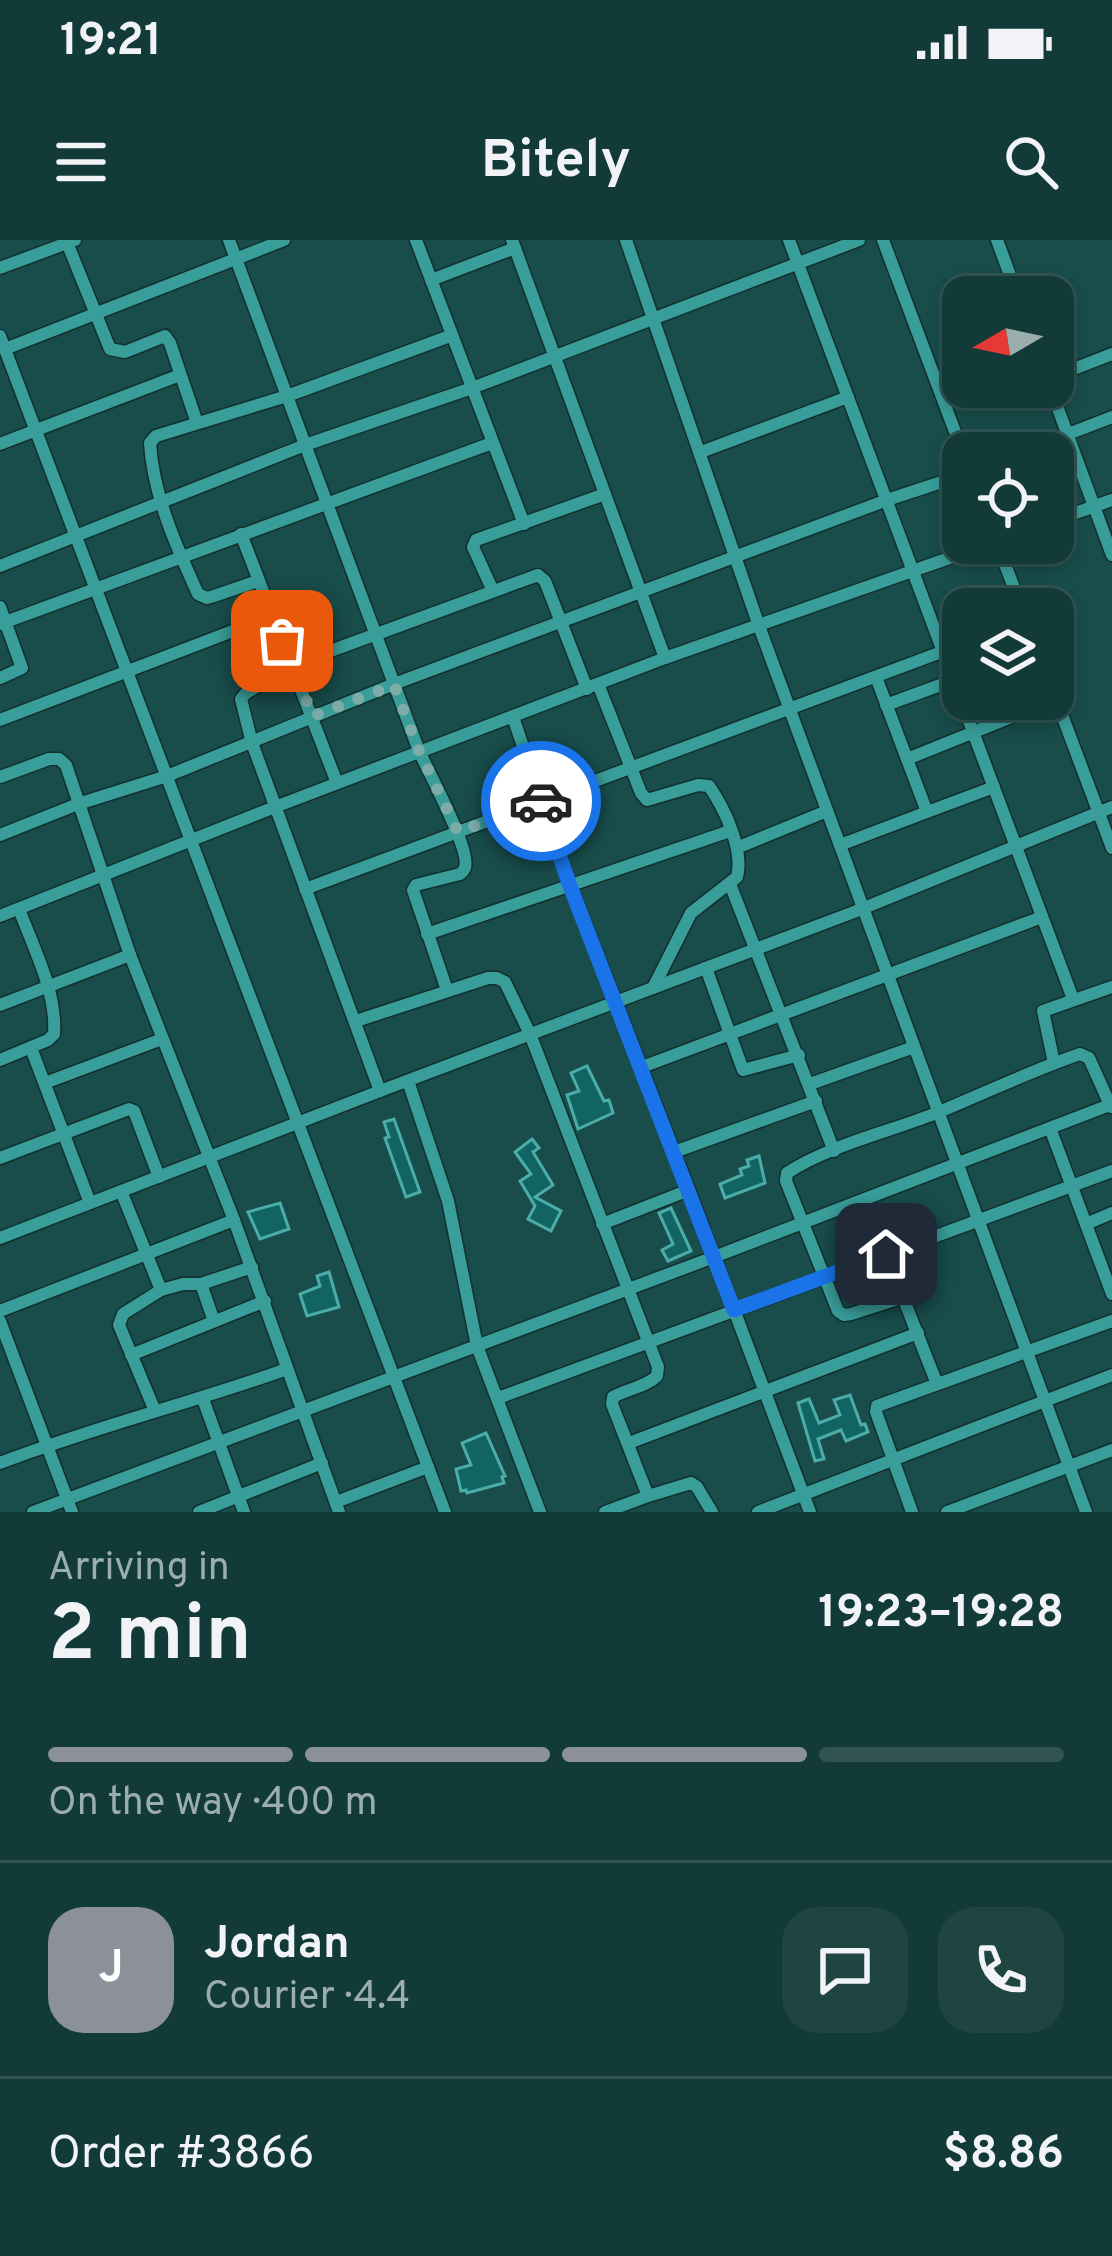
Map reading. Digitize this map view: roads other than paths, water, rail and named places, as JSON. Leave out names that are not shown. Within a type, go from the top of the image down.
[{"type":"street","points":[[229,240],[419,751],[458,832],[465,870],[412,890],[447,990]]},
{"type":"street","points":[[284,240],[96,314],[3,342],[445,1512]]},
{"type":"street","points":[[416,240],[524,524]]},
{"type":"street","points":[[626,240],[759,626],[1086,1512]]},
{"type":"street","points":[[789,240],[942,648]]},
{"type":"street","points":[[0,566],[305,445],[472,388],[859,240]]},
{"type":"street","points":[[883,240],[955,432]]},
{"type":"street","points":[[998,240],[1011,276]]},
{"type":"street","points":[[0,268],[69,241],[110,350],[118,353],[165,336],[197,422]]},
{"type":"street","points":[[431,280],[514,244],[665,658]]},
{"type":"street","points":[[259,581],[207,598],[198,594],[162,500],[150,443],[156,436],[287,396],[450,336]]},
{"type":"street","points":[[1074,369],[1112,354]]},
{"type":"street","points":[[0,445],[180,375]]},
{"type":"street","points":[[701,452],[848,397]]},
{"type":"street","points":[[1072,432],[1112,417]]},
{"type":"street","points":[[3,622],[492,443]]},
{"type":"street","points":[[1074,453],[1112,555]]},
{"type":"street","points":[[0,835],[942,482]]},
{"type":"street","points":[[493,591],[473,547],[476,540],[605,494]]},
{"type":"street","points":[[1074,514],[1112,500]]},
{"type":"street","points":[[241,534],[337,783]]},
{"type":"street","points":[[0,916],[665,658],[942,560]]},
{"type":"street","points":[[380,1091],[252,742],[242,699],[292,665],[538,575],[545,581],[641,793],[647,800],[709,786],[739,847],[740,870],[730,884],[692,913],[653,988]]},
{"type":"street","points":[[0,607],[22,668],[0,677]]},
{"type":"street","points":[[0,720],[272,616]]},
{"type":"street","points":[[304,889],[942,651]]},
{"type":"street","points":[[876,677],[927,812]]},
{"type":"street","points":[[886,705],[942,684]]},
{"type":"street","points":[[513,717],[570,886],[810,1512]]},
{"type":"street","points":[[969,720],[1073,999]]},
{"type":"street","points":[[907,759],[1003,720]]},
{"type":"street","points":[[1065,720],[1105,809],[1112,848]]},
{"type":"street","points":[[2,771],[49,759],[66,765],[130,955],[265,1301],[338,1507],[428,1467]]},
{"type":"street","points":[[839,845],[994,788]]},
{"type":"street","points":[[0,1238],[863,909],[1105,809]]},
{"type":"street","points":[[739,847],[827,811]]},
{"type":"street","points":[[427,934],[730,831]]},
{"type":"street","points":[[730,884],[834,1151]]},
{"type":"street","points":[[0,1060],[54,1034],[48,987],[19,909]]},
{"type":"street","points":[[642,1067],[1042,917]]},
{"type":"street","points":[[0,1005],[130,955]]},
{"type":"street","points":[[706,968],[743,1070],[799,1055]]},
{"type":"street","points":[[356,1022],[447,990],[497,977],[505,982],[530,1034],[658,1367],[652,1381],[613,1396],[612,1404],[648,1496]]},
{"type":"street","points":[[1054,1063],[1043,1011],[1112,987]]},
{"type":"street","points":[[45,1084],[162,1039]]},
{"type":"street","points":[[810,1084],[914,1047]]},
{"type":"street","points":[[31,1048],[90,1203]]},
{"type":"street","points":[[33,1512],[70,1505],[217,1442],[627,1290],[804,1223],[1050,1128],[1111,1106],[1086,1055],[1054,1063],[787,1173],[786,1181],[804,1223],[826,1278],[838,1311],[844,1315],[904,1297]]},
{"type":"street","points":[[408,1081],[448,1202],[477,1346],[540,1512]]},
{"type":"street","points":[[674,1152],[816,1101]]},
{"type":"street","points":[[0,1158],[129,1108],[159,1177]]},
{"type":"street","points":[[1050,1128],[1086,1224],[1106,1260],[1112,1294]]},
{"type":"street","points":[[498,1398],[1112,1171]]},
{"type":"street","points":[[602,1224],[689,1190]]},
{"type":"street","points":[[121,1191],[161,1290]]},
{"type":"street","points":[[1086,1224],[1112,1213]]},
{"type":"street","points":[[0,1311],[234,1220]]},
{"type":"street","points":[[886,1254],[937,1384]]},
{"type":"street","points":[[154,1411],[119,1319],[161,1290],[201,1284],[252,1267]]},
{"type":"street","points":[[201,1284],[214,1321]]},
{"type":"street","points":[[131,1355],[265,1301]]},
{"type":"street","points":[[0,1321],[70,1505]]},
{"type":"street","points":[[911,1512],[877,1406],[1112,1321]]},
{"type":"street","points":[[629,1442],[918,1333]]},
{"type":"street","points":[[0,1463],[287,1369]]},
{"type":"street","points":[[758,1512],[1112,1375]]},
{"type":"street","points":[[203,1399],[244,1512]]},
{"type":"street","points":[[947,1512],[1112,1450]]},
{"type":"street","points":[[200,1512],[322,1463]]},
{"type":"street","points":[[605,1512],[691,1483],[712,1512]]}]
